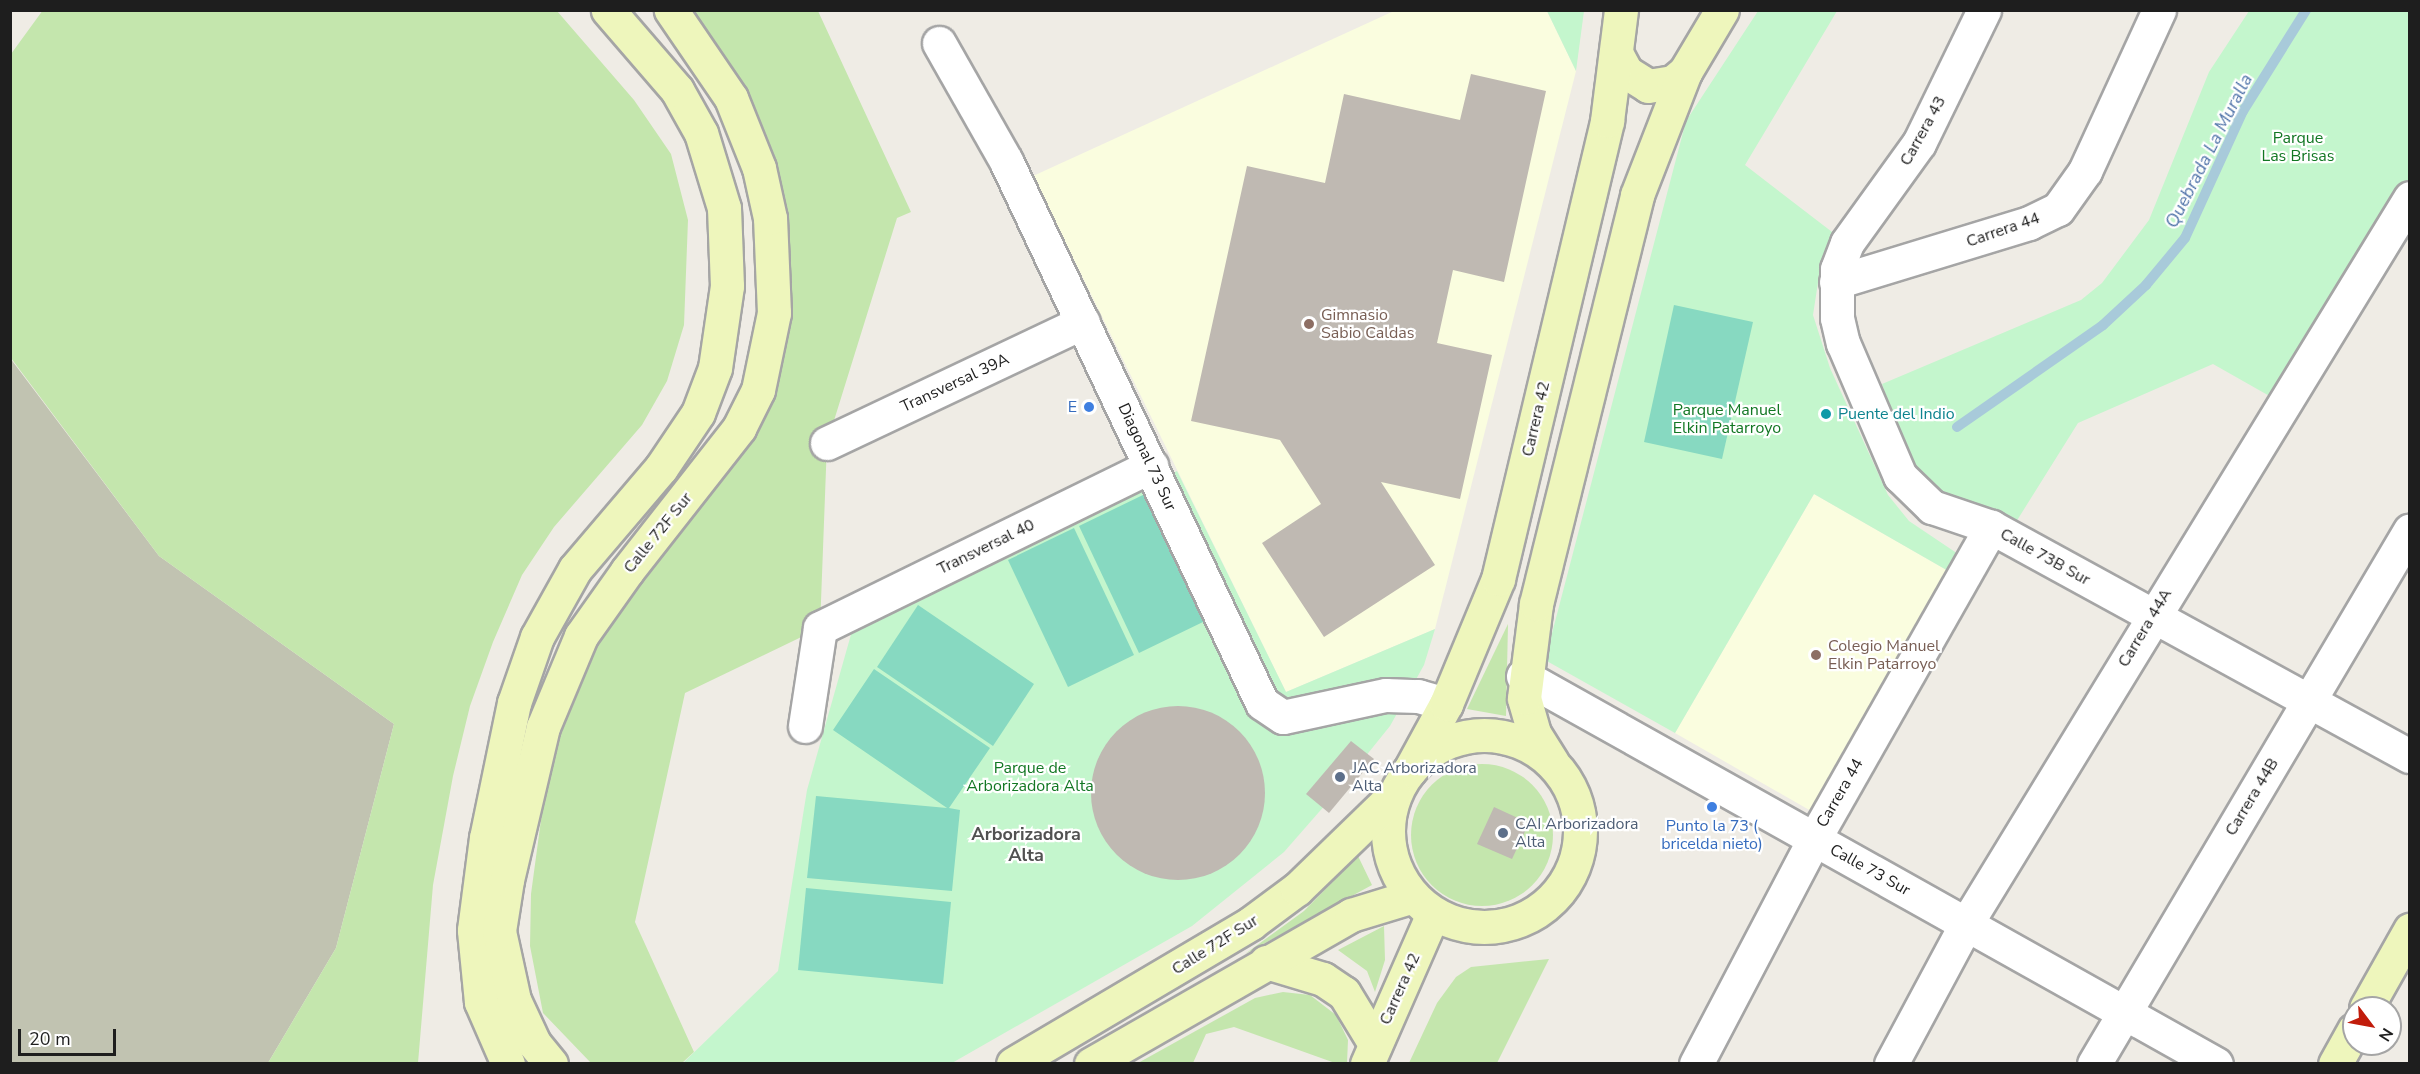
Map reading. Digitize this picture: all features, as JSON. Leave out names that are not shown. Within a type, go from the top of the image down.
[{"type":"street","points":[[542,1053],[507,1063],[481,1002],[474,930],[488,828],[514,703],[537,637],[575,569],[661,468],[698,413],[715,368],[728,286],[724,208],[701,134],[677,90],[608,10]]},
{"type":"street","name":"Calle 72F Sur","points":[[542,1053],[514,1000],[499,931],[507,880],[543,727],[582,636],[627,571],[739,428],[758,390],[774,313],[770,218],[759,168],[731,98],[671,10]]},
{"type":"street","name":"Carrera 43","points":[[1847,243],[1910,159],[1984,10]]},
{"type":"street","name":"Carrera 44","points":[[1836,282],[2029,224],[2058,209],[2085,171],[2159,10]]},
{"type":"street","name":"Carrera 42","points":[[1402,783],[1446,704],[1490,605],[1505,552],[1607,121],[1622,12]]},
{"type":"street","points":[[1091,1064],[1266,962],[1365,908],[1422,905],[1470,928],[1501,927],[1529,917],[1553,899],[1571,874],[1579,845],[1579,825],[1569,786],[1552,762],[1526,714],[1523,676],[1536,604],[1628,230],[1652,155],[1685,72],[1713,18]]},
{"type":"street","name":"Diagonal 73 Sur","points":[[939,43],[1006,161],[1258,694],[1271,712],[1283,717],[1298,716],[1347,700],[1386,695],[1418,696],[1446,704]]},
{"type":"street","points":[[1616,52],[1626,72],[1648,86],[1673,82],[1685,72]]},
{"type":"street","name":"Carrera 44A","points":[[1891,1064],[1966,924],[2152,615],[2355,292],[2409,198]]},
{"type":"street","name":"Calle 73B Sur","points":[[1847,243],[1836,282],[1843,343],[1900,476],[1932,507],[1991,527],[2409,756]]},
{"type":"street","name":"Transversal 39A","points":[[827,443],[1083,322]]},
{"type":"street","name":"Transversal 40","points":[[805,726],[820,628],[1151,466]]},
{"type":"street","name":"Carrera 44","points":[[1696,1064],[1814,839],[1991,527]]},
{"type":"street","name":"Carrera 44B","points":[[2094,1064],[2123,1011],[2310,702],[2409,530]]},
{"type":"street","name":"Calle 73 Sur","points":[[1523,676],[2216,1064]]},
{"type":"street","points":[[1422,905],[1389,850],[1388,822],[1402,783],[1428,752],[1452,740],[1478,734],[1505,737],[1530,746],[1552,762]]},
{"type":"street","name":"Calle 72F Sur","points":[[1013,1064],[1251,923],[1305,883],[1402,783]]},
{"type":"street","name":"Carrera 42","points":[[1371,1054],[1422,905]]},
{"type":"street","points":[[2373,996],[2409,930]]},
{"type":"street","points":[[1266,962],[1306,972],[1344,993],[1371,1054]]},
{"type":"shaded area","name":"Gimnasio Sabio Caldas","points":[[1394,11],[1547,11],[1576,71],[1435,629],[1286,692],[1033,176]]},
{"type":"shaded area","points":[[10,358],[159,556],[394,724],[336,948],[268,1063],[11,1063]]},
{"type":"shaded area","name":"Colegio Manuel Elkin Patarroyo","points":[[1814,494],[1957,576],[1818,815],[1675,733]]},
{"type":"green space","points":[[43,10],[557,11],[634,100],[671,154],[688,220],[684,325],[667,381],[642,425],[554,527],[522,575],[493,642],[470,706],[453,776],[433,885],[418,1063],[268,1063],[336,948],[394,724],[159,556],[11,358],[11,54]]},
{"type":"green space","points":[[682,11],[818,11],[911,212],[897,218],[827,443],[820,628],[685,693],[635,922],[694,1052],[682,1063],[591,1063],[543,1013],[530,946],[531,894],[543,805],[560,722],[583,665],[612,617],[726,463],[775,257]]},
{"type":"green space","points":[[1547,11],[1584,11],[1576,71]]},
{"type":"green space","name":"Parque Manuel Elkin Patarroyo","points":[[1758,11],[1837,11],[1745,165],[1836,235],[1819,276],[1813,315],[1830,368],[1888,495],[1909,521],[1967,560],[1957,576],[1814,494],[1675,733],[1545,660],[1686,121]]},
{"type":"green space","name":"Parque Las Brisas","points":[[2249,11],[2409,11],[2409,180],[2273,398],[2213,364],[2078,423],[2016,522],[1938,497],[1919,476],[1905,447],[1882,384],[2081,300],[2102,283],[2149,220],[2209,72]]},
{"type":"green space","points":[[1674,305],[1753,322],[1722,459],[1644,442]]},
{"type":"green space","name":"Parque de Arborizadora Alta","points":[[1177,471],[1286,692],[1435,629],[1424,665],[1390,726],[1340,788],[1284,852],[1192,926],[952,1063],[682,1064],[778,971],[807,790],[852,631]]},
{"type":"green space","points":[[1145,494],[1205,621],[1139,653],[1079,526]]},
{"type":"green space","points":[[1074,528],[1134,655],[1068,687],[1008,560]]},
{"type":"green space","points":[[918,605],[1034,684],[993,746],[877,667]]},
{"type":"green space","points":[[1508,624],[1506,716],[1467,709]]},
{"type":"green space","points":[[874,669],[990,748],[949,808],[960,810],[952,891],[807,878],[816,796],[947,808],[833,730]]},
{"type":"green space","points":[[1482,764],[1509,770],[1532,785],[1547,808],[1553,835],[1547,862],[1532,885],[1509,900],[1482,906],[1455,900],[1432,885],[1417,862],[1411,835],[1417,808],[1432,785],[1455,770]]},
{"type":"green space","points":[[1358,856],[1372,885],[1245,954],[1304,911]]},
{"type":"green space","points":[[806,888],[951,902],[943,984],[798,970]]},
{"type":"green space","points":[[1384,926],[1385,960],[1375,992],[1367,971],[1338,950]]},
{"type":"green space","points":[[1549,959],[1497,1063],[1409,1063],[1437,1003],[1456,977],[1471,967]]},
{"type":"green space","points":[[1283,992],[1310,995],[1336,1015],[1348,1040],[1347,1063],[1335,1063],[1234,1027],[1206,1034],[1193,1063],[1138,1063],[1255,998]]},
{"type":"building","points":[[1471,74],[1546,91],[1504,282],[1453,270],[1437,343],[1492,355],[1460,499],[1381,482],[1435,565],[1324,637],[1262,543],[1321,504],[1280,440],[1191,421],[1247,166],[1325,183],[1344,94],[1460,120]]},
{"type":"building","points":[[1178,706],[1195,707],[1211,712],[1240,731],[1259,760],[1264,776],[1264,810],[1259,826],[1240,855],[1211,874],[1195,879],[1178,880],[1161,879],[1145,874],[1116,855],[1097,826],[1092,810],[1091,793],[1092,776],[1097,760],[1116,731],[1145,712],[1161,707]]},
{"type":"building","name":"JAC Arborizadora Alta","points":[[1351,741],[1374,759],[1329,813],[1306,794]]},
{"type":"building","name":"CAI Arborizadora Alta","points":[[1494,807],[1529,823],[1512,859],[1477,844]]},
{"type":"waterway","name":"Quebrada La Muralla","points":[[1957,427],[2103,325],[2146,285],[2185,238],[2243,111],[2306,10]]},
{"type":"place","name":"Gimnasio Sabio Caldas","points":[[1309,324]]},
{"type":"place","name":"E","points":[[1089,407]]},
{"type":"place","name":"Puente del Indio","points":[[1826,414]]},
{"type":"place","name":"Colegio Manuel Elkin Patarroyo","points":[[1816,655]]},
{"type":"place","name":"JAC Arborizadora Alta","points":[[1340,777]]},
{"type":"place","name":"Punto la 73 ( bricelda nieto)","points":[[1712,807]]},
{"type":"place","name":"CAI Arborizadora Alta","points":[[1503,833]]},
{"type":"district","name":"Arborizadora Alta","points":[[1026,845]]}]
